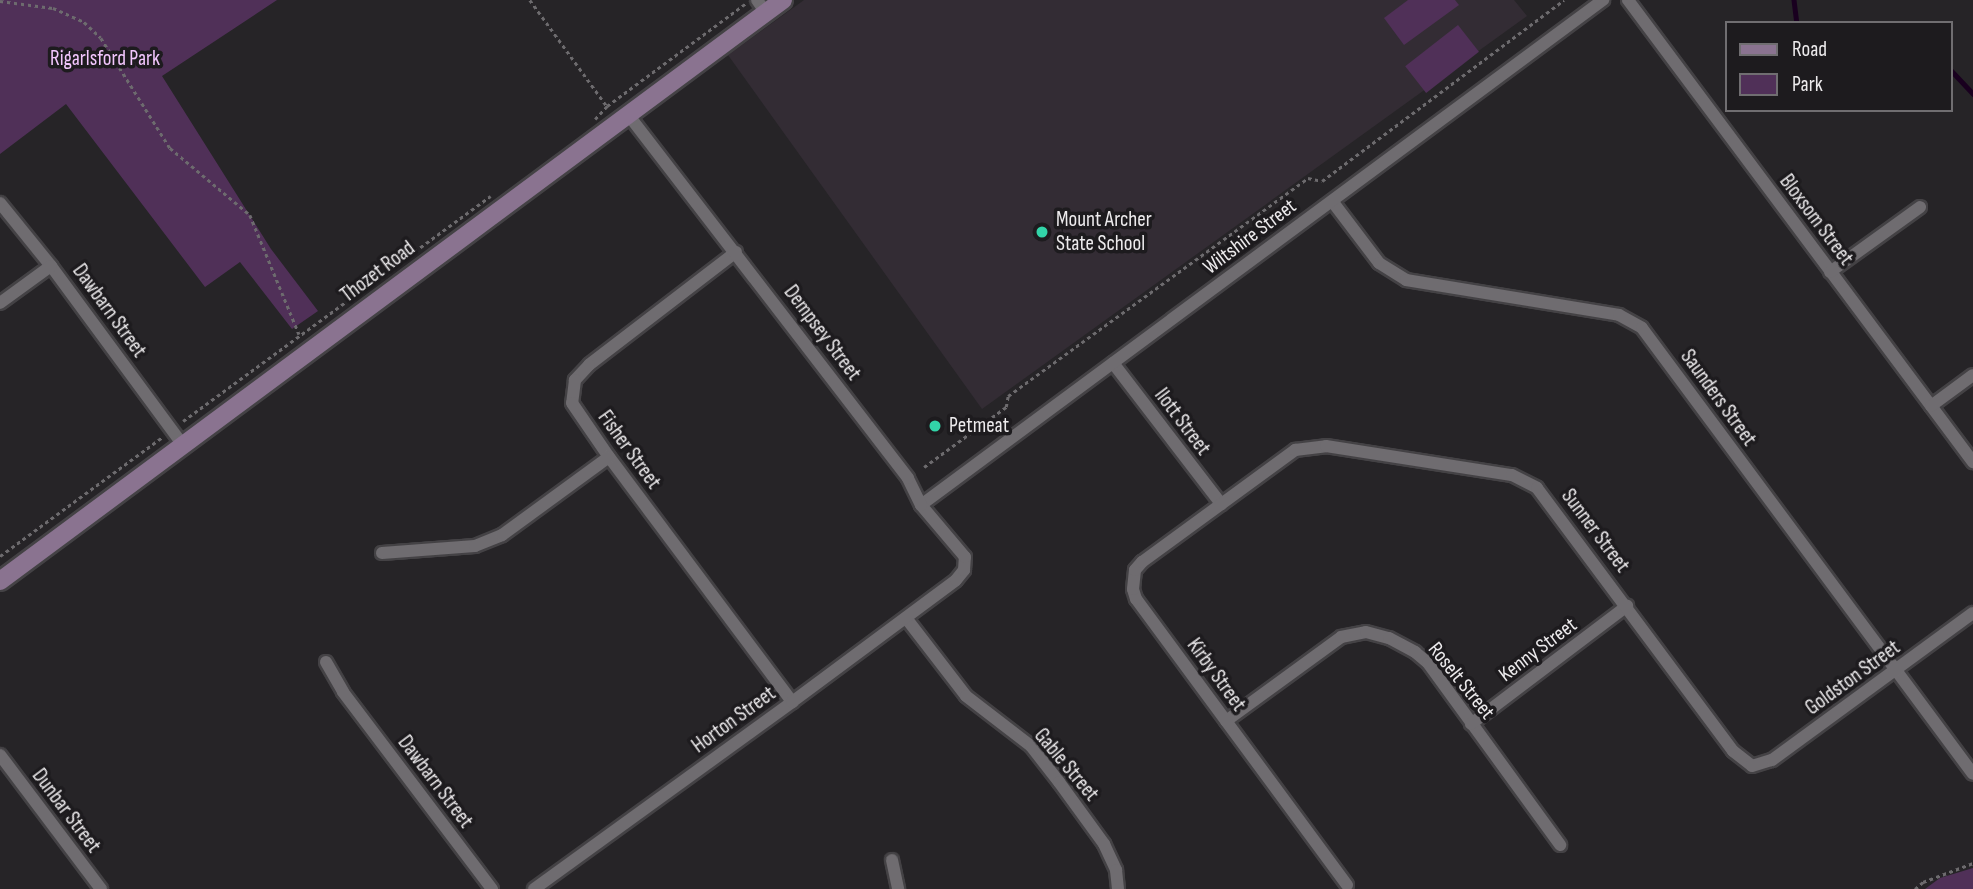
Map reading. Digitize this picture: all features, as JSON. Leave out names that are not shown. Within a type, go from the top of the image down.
[{"type":"street","name":"Thozet Road","points":[[0,581],[623,117],[761,6],[783,0]]},
{"type":"street","name":"Wiltshire Street","points":[[921,505],[1603,0]]},
{"type":"street","name":"Bloxsom Street","points":[[1628,0],[1973,463]]},
{"type":"street","name":"Dempsey Street","points":[[623,117],[736,252],[908,478],[921,505],[965,557],[964,570],[956,580]]},
{"type":"street","name":"Saunders Street","points":[[1332,201],[1379,263],[1406,280],[1619,315],[1642,328],[1973,774]]},
{"type":"street","name":"Dawbarn Street","points":[[0,203],[51,266],[183,445]]},
{"type":"street","points":[[1830,272],[1920,207]]},
{"type":"street","name":"Fisher Street","points":[[736,252],[589,365],[575,380],[572,403],[609,457],[792,702]]},
{"type":"street","points":[[0,303],[51,266]]},
{"type":"street","name":"Ilott Street","points":[[1113,363],[1221,504]]},
{"type":"street","points":[[1931,406],[1973,375]]},
{"type":"street","name":"Sunner Street","points":[[1221,504],[1283,457],[1310,446],[1511,475],[1537,488],[1733,751],[1752,766]]},
{"type":"street","points":[[382,553],[475,546],[502,535],[609,457]]},
{"type":"street","name":"Kirby Street","points":[[1221,504],[1135,569],[1133,589],[1136,599],[1347,886]]},
{"type":"street","name":"Horton Street","points":[[542,887],[956,580]]},
{"type":"street","name":"Kenny Street","points":[[1471,724],[1627,607]]},
{"type":"street","name":"Goldston Street","points":[[1752,766],[1763,765],[1772,760],[1973,614]]},
{"type":"street","name":"Gable Street","points":[[905,618],[966,696],[1031,746],[1104,844],[1116,870],[1118,889]]},
{"type":"street","name":"Roselt Street","points":[[1226,721],[1340,637],[1366,632],[1389,638],[1415,652],[1560,845]]},
{"type":"street","name":"Dawbarn Street","points":[[326,662],[343,692],[492,889]]},
{"type":"street","name":"Dunbar Street","points":[[0,755],[101,889]]},
{"type":"street","points":[[892,860],[898,889]]},
{"type":"path","points":[[530,0],[607,106],[623,117]]},
{"type":"path","points":[[595,120],[597,114],[607,106],[750,0]]},
{"type":"path","points":[[924,467],[1006,407],[1008,396],[1308,178],[1322,181],[1564,0]]},
{"type":"path","points":[[0,1],[53,8],[84,22],[101,38],[170,148],[250,215],[299,334]]},
{"type":"path","points":[[0,556],[483,198],[499,193]]},
{"type":"path","points":[[1915,889],[1923,882],[1973,863]]},
{"type":"shaded area","name":"Mount Archer State School","points":[[804,0],[1514,0],[1527,16],[982,409],[728,55]]},
{"type":"green space","name":"Rigarlsford Park","points":[[0,0],[277,0],[162,76],[271,249],[318,311],[292,329],[240,262],[205,287],[66,104],[0,154]]},
{"type":"green space","points":[[1408,0],[1455,0],[1459,5],[1404,45],[1384,18]]},
{"type":"green space","points":[[1458,25],[1479,52],[1426,93],[1405,66]]},
{"type":"green space","points":[[1973,868],[1973,889],[1925,889],[1940,878]]},
{"type":"waterway","points":[[1794,0],[1797,21]]},
{"type":"waterway","points":[[1952,71],[1973,94]]},
{"type":"place","name":"Mount Archer State School","points":[[1042,232]]},
{"type":"place","name":"Petmeat","points":[[935,426]]}]
